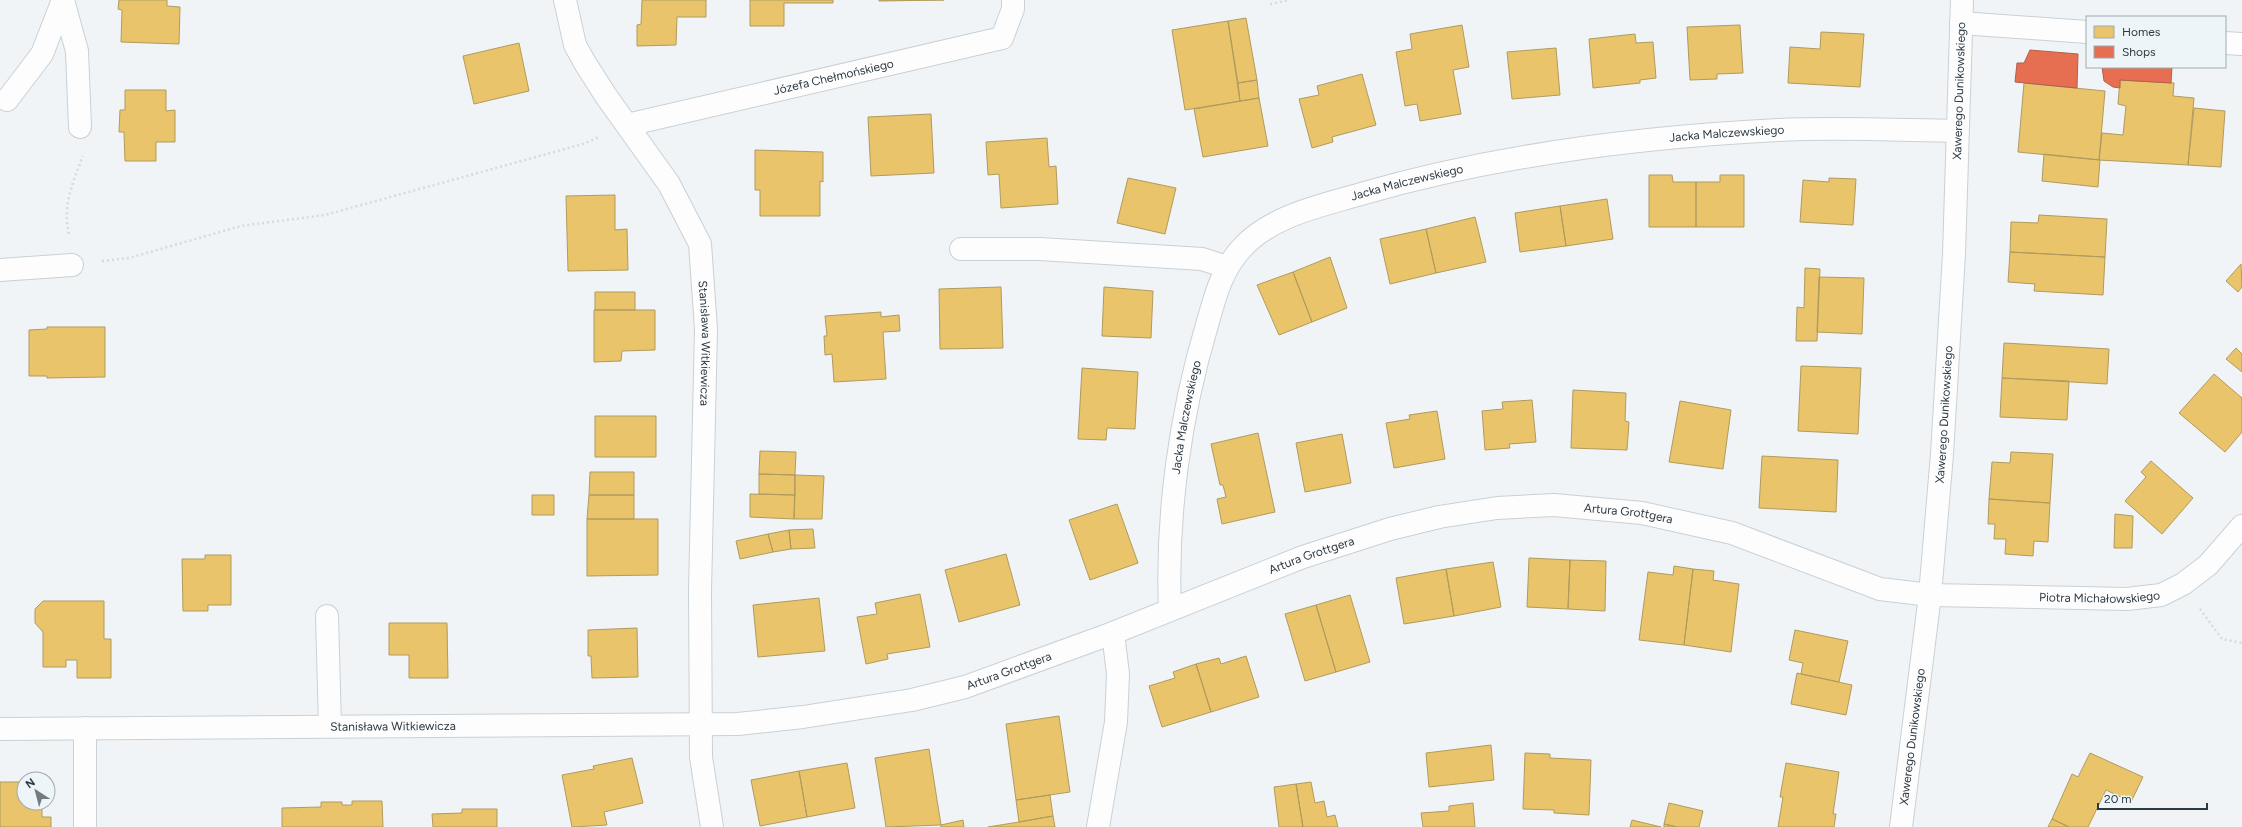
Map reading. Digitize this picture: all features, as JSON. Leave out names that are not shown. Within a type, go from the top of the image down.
[{"type":"street","points":[[7,100],[42,54],[63,0]]},
{"type":"street","points":[[63,0],[77,51],[80,127]]},
{"type":"street","name":"Stanisława Witkiewicza","points":[[565,0],[576,45],[593,76],[669,184],[700,244],[706,329],[700,591],[701,757],[712,827]]},
{"type":"street","name":"Józefa Chełmońskiego","points":[[627,125],[1002,38],[1013,9],[1013,0]]},
{"type":"street","name":"Xawerego Dunikowskiego","points":[[1900,827],[1930,596],[1942,454],[1953,262],[1956,131],[1962,0]]},
{"type":"street","points":[[1961,23],[2086,32]]},
{"type":"street","points":[[2226,42],[2242,44]]},
{"type":"street","name":"Jacka Malczewskiego","points":[[1170,610],[1168,566],[1172,517],[1180,454],[1196,360],[1220,282],[1227,267],[1242,247],[1268,227],[1307,210],[1386,187],[1500,162],[1626,141],[1780,130],[1956,131]]},
{"type":"street","points":[[961,249],[1040,249],[1202,259],[1227,267]]},
{"type":"street","points":[[0,270],[72,265]]},
{"type":"street","name":"Artura Grottgera","points":[[701,724],[738,724],[803,717],[912,700],[965,687],[1113,633],[1303,557],[1390,529],[1439,517],[1497,508],[1554,506],[1642,513],[1732,533],[1880,589],[1930,596]]},
{"type":"street","name":"Piotra Michałowskiego","points":[[1930,596],[2127,599],[2161,595],[2183,584],[2208,565],[2242,526]]},
{"type":"street","points":[[327,616],[330,726]]},
{"type":"street","points":[[1098,827],[1116,722],[1118,674],[1113,633]]},
{"type":"street","name":"Stanisława Witkiewicza","points":[[0,730],[86,728],[701,724]]},
{"type":"street","points":[[85,827],[86,728]]},
{"type":"path","points":[[1270,4],[1290,0]]},
{"type":"path","points":[[72,265],[130,258],[241,226],[325,215],[583,144],[627,125]]},
{"type":"path","points":[[70,239],[66,212],[69,193],[88,141],[80,127]]},
{"type":"path","points":[[2183,584],[2222,639],[2242,643]]},
{"type":"building: Homes","points":[[119,0],[167,0],[167,6],[180,7],[179,44],[121,42],[122,10],[118,9]]},
{"type":"building: Homes","points":[[642,0],[706,0],[706,17],[677,17],[676,45],[637,46],[637,25],[641,24]]},
{"type":"building: Homes","points":[[750,0],[833,0],[833,3],[784,3],[784,26],[750,26]]},
{"type":"building: Homes","points":[[879,0],[944,0],[879,1]]},
{"type":"building: Homes","points":[[1246,18],[1257,80],[1238,83],[1228,21]]},
{"type":"building: Homes","points":[[1228,21],[1240,101],[1185,110],[1172,30]]},
{"type":"building: Homes","points":[[1462,25],[1469,67],[1453,70],[1461,114],[1420,121],[1417,104],[1405,106],[1396,52],[1412,49],[1410,34]]},
{"type":"building: Homes","points":[[1740,25],[1743,73],[1717,74],[1717,79],[1690,80],[1687,27]]},
{"type":"building: Homes","points":[[1821,32],[1864,34],[1860,87],[1788,83],[1790,47],[1820,49]]},
{"type":"building: Homes","points":[[1635,34],[1636,43],[1653,42],[1656,78],[1640,80],[1640,83],[1593,88],[1589,39]]},
{"type":"building: Homes","points":[[519,43],[529,91],[474,104],[463,56]]},
{"type":"building: Homes","points":[[1556,48],[1560,95],[1512,99],[1507,52]]},
{"type":"building: Homes","points":[[1362,74],[1376,125],[1332,137],[1333,142],[1312,148],[1299,99],[1319,95],[1317,86]]},
{"type":"building: Homes","points":[[1257,80],[1259,98],[1240,101],[1238,83]]},
{"type":"building: Homes","points":[[2120,80],[2174,83],[2173,96],[2194,98],[2188,165],[2099,160],[2102,133],[2123,135],[2126,106],[2118,104]]},
{"type":"building: Homes","points":[[2024,83],[2105,91],[2099,160],[2018,152]]},
{"type":"building: Homes","points":[[125,90],[166,90],[166,111],[175,110],[175,142],[156,142],[156,161],[125,161],[124,132],[119,132],[120,110],[125,110]]},
{"type":"building: Homes","points":[[1259,98],[1268,146],[1203,157],[1194,109]]},
{"type":"building: Homes","points":[[2194,108],[2225,111],[2221,167],[2188,165]]},
{"type":"building: Homes","points":[[931,114],[934,173],[871,176],[868,117]]},
{"type":"building: Homes","points":[[1047,138],[1049,167],[1056,166],[1058,204],[1001,208],[999,174],[988,175],[986,142]]},
{"type":"building: Homes","points":[[755,150],[823,152],[823,182],[820,181],[820,216],[760,216],[760,190],[755,190]]},
{"type":"building: Homes","points":[[2044,154],[2100,160],[2098,187],[2042,181]]},
{"type":"building: Homes","points":[[1649,175],[1672,175],[1673,182],[1696,182],[1696,227],[1649,227]]},
{"type":"building: Homes","points":[[1720,175],[1744,175],[1744,227],[1696,227],[1696,182],[1720,182]]},
{"type":"building: Homes","points":[[1128,178],[1176,188],[1165,234],[1117,223]]},
{"type":"building: Homes","points":[[1829,178],[1856,179],[1853,225],[1800,222],[1803,180],[1829,182]]},
{"type":"building: Homes","points":[[615,195],[615,230],[627,229],[628,270],[568,271],[566,196]]},
{"type":"building: Homes","points":[[1607,199],[1613,239],[1566,246],[1560,206]]},
{"type":"building: Homes","points":[[1560,206],[1566,246],[1520,252],[1515,213]]},
{"type":"building: Homes","points":[[2039,215],[2107,219],[2105,257],[2010,252],[2011,222],[2038,223]]},
{"type":"building: Homes","points":[[1475,217],[1486,262],[1436,273],[1426,229]]},
{"type":"building: Homes","points":[[1426,229],[1436,273],[1390,284],[1380,239]]},
{"type":"building: Homes","points":[[2010,252],[2105,257],[2103,295],[2034,291],[2035,284],[2008,282]]},
{"type":"building: Homes","points":[[1330,257],[1347,308],[1312,322],[1293,272]]},
{"type":"building: Homes","points":[[2241,264],[2242,287],[2238,292],[2226,281]]},
{"type":"building: Homes","points":[[1805,268],[1820,269],[1817,341],[1796,341],[1797,307],[1804,308]]},
{"type":"building: Homes","points":[[1293,272],[1312,322],[1279,335],[1257,285]]},
{"type":"building: Homes","points":[[1819,277],[1864,278],[1862,334],[1817,332]]},
{"type":"building: Homes","points":[[1001,287],[1003,348],[940,349],[939,289]]},
{"type":"building: Homes","points":[[1104,287],[1153,291],[1151,338],[1102,336]]},
{"type":"building: Homes","points":[[595,292],[635,292],[635,310],[595,310]]},
{"type":"building: Homes","points":[[594,310],[655,310],[655,350],[622,351],[621,361],[594,362]]},
{"type":"building: Homes","points":[[881,312],[881,317],[899,315],[900,331],[883,332],[886,379],[834,382],[832,354],[825,355],[824,336],[827,336],[825,316]]},
{"type":"building: Homes","points":[[47,327],[105,327],[105,377],[47,378],[47,376],[29,376],[29,330],[47,329]]},
{"type":"building: Homes","points":[[2004,343],[2109,349],[2107,384],[2002,378]]},
{"type":"building: Homes","points":[[2236,348],[2242,354],[2242,372],[2226,359]]},
{"type":"building: Homes","points":[[1801,366],[1861,368],[1858,434],[1798,431]]},
{"type":"building: Homes","points":[[1082,368],[1138,372],[1135,429],[1107,428],[1106,440],[1078,439]]},
{"type":"building: Homes","points":[[2214,374],[2242,398],[2242,432],[2225,452],[2179,413]]},
{"type":"building: Homes","points":[[2002,378],[2069,381],[2067,420],[2000,417]]},
{"type":"building: Homes","points":[[1573,390],[1626,393],[1625,421],[1629,422],[1627,450],[1571,448]]},
{"type":"building: Homes","points":[[1532,400],[1536,442],[1509,444],[1510,448],[1485,450],[1482,411],[1503,409],[1502,402]]},
{"type":"building: Homes","points":[[1680,401],[1731,410],[1723,469],[1669,462]]},
{"type":"building: Homes","points":[[1437,411],[1445,459],[1394,468],[1386,423],[1410,419],[1409,415]]},
{"type":"building: Homes","points":[[595,416],[656,416],[656,457],[595,457]]},
{"type":"building: Homes","points":[[1258,433],[1275,512],[1222,524],[1217,499],[1226,497],[1223,485],[1220,485],[1211,444]]},
{"type":"building: Homes","points":[[1342,434],[1351,483],[1305,492],[1296,443]]},
{"type":"building: Homes","points":[[760,451],[796,452],[795,475],[759,474]]},
{"type":"building: Homes","points":[[2011,452],[2053,454],[2050,503],[1989,499],[1992,462],[2010,463]]},
{"type":"building: Homes","points":[[1762,456],[1838,460],[1836,512],[1759,508]]},
{"type":"building: Homes","points":[[2151,461],[2193,498],[2162,534],[2125,501],[2146,477],[2141,472]]},
{"type":"building: Homes","points":[[590,472],[634,472],[634,495],[589,495]]},
{"type":"building: Homes","points":[[759,474],[795,475],[795,495],[759,494]]},
{"type":"building: Homes","points":[[795,475],[824,476],[822,519],[794,519]]},
{"type":"building: Homes","points":[[750,494],[795,495],[794,519],[750,517]]},
{"type":"building: Homes","points":[[532,495],[554,495],[554,515],[532,515]]},
{"type":"building: Homes","points":[[589,495],[634,495],[634,519],[587,519]]},
{"type":"building: Homes","points":[[1989,499],[2050,503],[2048,542],[2034,541],[2033,556],[2005,554],[2006,539],[1994,539],[1995,524],[1988,524]]},
{"type":"building: Homes","points":[[1117,504],[1138,563],[1090,580],[1069,520]]},
{"type":"building: Homes","points":[[2115,514],[2133,516],[2132,548],[2114,548]]},
{"type":"building: Homes","points":[[587,519],[658,519],[658,575],[587,576]]},
{"type":"building: Homes","points":[[813,529],[815,548],[791,549],[789,530]]},
{"type":"building: Homes","points":[[789,530],[791,549],[773,552],[768,534]]},
{"type":"building: Homes","points":[[768,534],[773,552],[740,559],[736,541]]},
{"type":"building: Homes","points":[[1006,554],[1020,605],[959,622],[945,570]]},
{"type":"building: Homes","points":[[205,555],[231,555],[231,605],[208,605],[208,611],[183,611],[182,559],[205,559]]},
{"type":"building: Homes","points":[[1529,558],[1570,560],[1568,609],[1527,607]]},
{"type":"building: Homes","points":[[1570,560],[1606,561],[1605,611],[1568,609]]},
{"type":"building: Homes","points":[[1493,562],[1501,607],[1454,616],[1446,569]]},
{"type":"building: Homes","points":[[1674,566],[1693,569],[1684,645],[1639,640],[1648,572],[1673,575]]},
{"type":"building: Homes","points":[[1446,569],[1454,616],[1404,624],[1396,578]]},
{"type":"building: Homes","points":[[1693,569],[1714,571],[1713,580],[1739,584],[1731,652],[1684,645]]},
{"type":"building: Homes","points":[[920,594],[930,647],[887,654],[888,659],[866,664],[857,617],[877,614],[875,603]]},
{"type":"building: Homes","points":[[1350,595],[1370,662],[1336,672],[1316,605]]},
{"type":"building: Homes","points":[[819,598],[825,651],[758,657],[753,605]]},
{"type":"building: Homes","points":[[43,601],[104,601],[104,639],[111,639],[111,678],[77,678],[77,660],[66,660],[66,667],[43,667],[43,632],[35,623],[35,609]]},
{"type":"building: Homes","points":[[1316,605],[1336,672],[1305,681],[1285,614]]},
{"type":"building: Homes","points":[[389,623],[447,623],[448,678],[409,678],[409,655],[389,655]]},
{"type":"building: Homes","points":[[637,628],[638,677],[592,678],[591,656],[588,656],[588,630]]},
{"type":"building: Homes","points":[[1795,630],[1848,641],[1839,682],[1801,674],[1803,663],[1789,660]]},
{"type":"building: Homes","points":[[1246,656],[1259,697],[1211,712],[1196,664],[1219,658],[1221,664]]},
{"type":"building: Homes","points":[[1196,664],[1211,712],[1162,727],[1149,686],[1175,678],[1173,672]]},
{"type":"building: Homes","points":[[1797,673],[1852,685],[1846,715],[1791,704]]},
{"type":"building: Homes","points":[[1059,716],[1070,792],[1016,800],[1006,724]]},
{"type":"building: Homes","points":[[1491,745],[1494,780],[1429,787],[1426,753]]},
{"type":"building: Homes","points":[[929,749],[941,825],[886,827],[875,758]]},
{"type":"building: Homes","points":[[1525,753],[1550,754],[1550,758],[1591,760],[1589,815],[1554,813],[1554,810],[1523,809]]},
{"type":"building: Homes","points":[[2090,753],[2143,777],[2131,802],[2106,790],[2088,827],[2069,827],[2052,819],[2072,774],[2078,777]]},
{"type":"building: Homes","points":[[632,758],[643,803],[604,812],[607,825],[572,827],[562,775],[594,769],[593,766]]},
{"type":"building: Homes","points":[[847,763],[855,808],[807,817],[799,771]]},
{"type":"building: Homes","points":[[1786,763],[1839,772],[1833,814],[1836,814],[1834,827],[1778,827],[1783,797],[1780,797]]},
{"type":"building: Homes","points":[[799,771],[807,817],[760,826],[751,780]]},
{"type":"building: Homes","points":[[0,782],[16,782],[16,811],[42,811],[42,817],[51,817],[51,827],[0,827]]},
{"type":"building: Homes","points":[[1311,782],[1315,803],[1324,801],[1327,817],[1335,815],[1338,827],[1303,827],[1296,784]]},
{"type":"building: Homes","points":[[1296,784],[1303,827],[1279,827],[1274,787]]},
{"type":"building: Homes","points":[[1050,795],[1053,816],[1019,822],[1016,800]]},
{"type":"building: Homes","points":[[352,801],[382,801],[383,827],[282,827],[282,808],[321,807],[321,802],[342,802],[342,805],[352,805]]},
{"type":"building: Homes","points":[[1473,803],[1475,827],[1423,827],[1421,813],[1449,811],[1449,806]]},
{"type":"building: Homes","points":[[1669,803],[1703,811],[1699,827],[1677,827],[1664,824]]},
{"type":"building: Homes","points":[[462,809],[497,809],[497,827],[433,827],[432,814],[462,813]]},
{"type":"building: Homes","points":[[1053,816],[1055,827],[988,827],[1019,822]]},
{"type":"building: Homes","points":[[2052,819],[2069,827],[2048,827]]},
{"type":"building: Homes","points":[[963,820],[964,827],[941,827],[941,825]]},
{"type":"building: Homes","points":[[1632,820],[1661,827],[1630,827]]},
{"type":"building: Homes","points":[[1664,824],[1677,827],[1664,827]]},
{"type":"building: Shops","points":[[2030,50],[2078,54],[2077,88],[2015,82],[2017,63],[2024,63]]},
{"type":"building: Shops","points":[[2102,68],[2172,68],[2171,83],[2120,80],[2120,88],[2113,87],[2104,81]]}]
